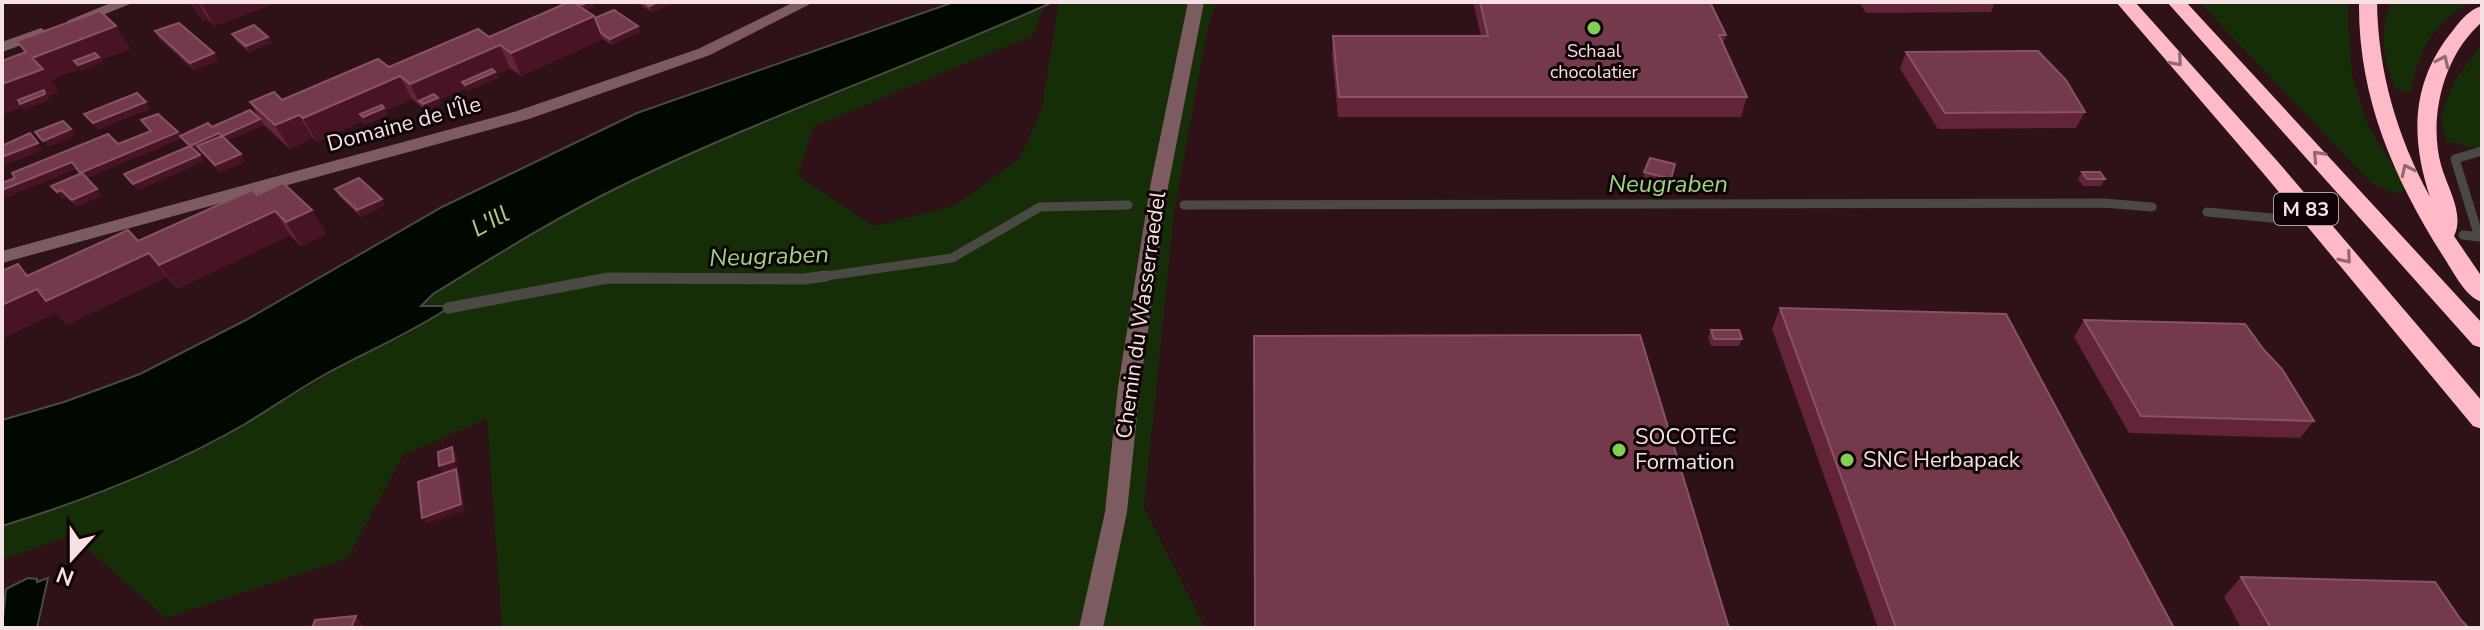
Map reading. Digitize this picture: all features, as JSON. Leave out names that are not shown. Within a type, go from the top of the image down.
[{"type":"highway","name":"M 83","points":[[2125,2],[2271,168],[2482,419]]},
{"type":"highway","name":"M 83","points":[[2176,2],[2482,339]]},
{"type":"highway","points":[[2368,2],[2366,29],[2370,64],[2383,110],[2418,193],[2482,294]]},
{"type":"highway","points":[[2444,238],[2449,217],[2428,154],[2431,95],[2439,66],[2453,40],[2482,12]]},
{"type":"street","points":[[2,47],[127,2]]},
{"type":"street","name":"Domaine de l'Île","points":[[2,257],[523,115],[704,52],[806,2]]},
{"type":"street","name":"Chemin du Wasserraedel","points":[[1091,628],[1116,512],[1129,387],[1159,187],[1196,2]]},
{"type":"green space","points":[[1059,2],[1217,2],[1208,26],[1174,212],[1144,508],[1205,628],[502,628],[487,419],[403,455],[348,558],[166,618],[71,535],[2,560],[2,526],[50,511],[175,458],[244,425],[364,353],[409,334],[447,306],[420,306],[433,294],[573,211],[674,161],[1045,5],[1032,36],[813,127],[798,176],[874,226],[956,205],[1020,158],[1042,108]]},
{"type":"green space","points":[[2199,2],[2347,2],[2352,75],[2368,126],[2407,188],[2398,194],[2372,184]]},
{"type":"green space","points":[[2391,2],[2470,2],[2446,20],[2429,40],[2418,63],[2411,93],[2396,89],[2385,56],[2385,26]]},
{"type":"green space","points":[[2482,43],[2482,151],[2446,141],[2441,115],[2454,82]]},
{"type":"water","name":"L'Ill","points":[[954,2],[1053,2],[729,137],[598,197],[433,294],[421,306],[448,308],[433,318],[324,375],[245,424],[188,454],[126,481],[2,526],[2,420],[64,402],[140,374],[246,320],[442,207],[637,113]]},
{"type":"water","points":[[28,578],[37,579],[37,582],[48,578],[37,628],[2,628],[6,589]]},
{"type":"building","points":[[569,2],[594,16],[511,53],[500,45],[410,84],[400,76],[303,118],[299,115],[275,125],[250,102],[274,92],[282,100],[378,59],[389,67],[478,29],[489,37]]},
{"type":"building","points":[[1480,2],[1710,2],[1726,35],[1719,35],[1747,97],[1339,97],[1333,36],[1488,36]]},
{"type":"building","points":[[614,10],[638,26],[610,39],[601,33],[595,18]]},
{"type":"building","points":[[100,11],[116,26],[32,58],[43,69],[2,84],[2,61],[26,52],[17,41]]},
{"type":"building","points":[[179,23],[214,53],[190,63],[155,31]]},
{"type":"building","points":[[254,25],[268,37],[246,46],[232,34]]},
{"type":"building","points":[[2038,51],[2066,80],[2085,112],[1945,113],[1906,52]]},
{"type":"building","points":[[95,53],[99,57],[78,65],[74,61]]},
{"type":"building","points":[[492,69],[495,72],[465,85],[462,82]]},
{"type":"building","points":[[44,90],[45,94],[20,104],[18,100]]},
{"type":"building","points":[[137,93],[146,102],[93,123],[84,114]]},
{"type":"building","points":[[434,94],[438,98],[423,104],[419,101]]},
{"type":"building","points":[[382,105],[384,108],[363,117],[360,114]]},
{"type":"building","points":[[250,110],[260,119],[222,136],[219,133],[190,146],[180,136],[208,123],[212,127]]},
{"type":"building","points":[[158,114],[178,132],[80,173],[72,162],[2,190],[2,183],[15,178],[12,173],[108,134],[118,144],[151,131],[141,120]]},
{"type":"building","points":[[63,121],[71,129],[43,141],[35,132]]},
{"type":"building","points":[[30,133],[38,143],[2,157],[2,146]]},
{"type":"building","points":[[222,136],[241,154],[215,165],[197,146]]},
{"type":"building","points":[[190,146],[200,155],[133,184],[124,174]]},
{"type":"building","points":[[1650,158],[1675,164],[1671,179],[1644,172]]},
{"type":"building","points":[[2082,172],[2100,172],[2105,179],[2087,179]]},
{"type":"building","points":[[82,173],[97,189],[72,200],[51,186]]},
{"type":"building","points":[[359,178],[382,199],[357,210],[335,189]]},
{"type":"building","points":[[283,183],[312,210],[286,222],[275,211],[159,265],[149,253],[46,301],[37,289],[2,305],[2,271],[18,264],[27,276],[128,230],[138,241],[252,190],[257,195]]},
{"type":"building","points":[[1780,308],[2006,314],[2174,628],[1896,628]]},
{"type":"building","points":[[2084,320],[2245,324],[2282,369],[2314,421],[2141,416]]},
{"type":"building","points":[[1711,330],[1739,330],[1742,339],[1714,339]]},
{"type":"building","points":[[1640,335],[1729,628],[1255,628],[1254,336]]},
{"type":"building","points":[[452,447],[454,461],[439,466],[438,452]]},
{"type":"building","points":[[456,469],[461,504],[422,518],[418,482]]},
{"type":"building","points":[[2241,577],[2435,582],[2469,628],[2271,628]]},
{"type":"building","points":[[356,616],[351,628],[312,628],[315,620]]},
{"type":"waterway","name":"Neugraben","points":[[2463,235],[2479,237],[2455,159],[2482,151]]},
{"type":"waterway","name":"Neugraben","points":[[1184,205],[2104,203],[2152,207]]},
{"type":"waterway","name":"Neugraben","points":[[826,276],[952,258],[1040,207],[1128,205]]},
{"type":"waterway","points":[[2207,212],[2272,218]]},
{"type":"waterway","name":"Neugraben","points":[[448,308],[608,278],[804,279],[826,276]]},
{"type":"waterway","name":"Neugraben","points":[[812,278],[826,276]]},
{"type":"place","name":"Schaal chocolatier","points":[[1594,28]]},
{"type":"place","name":"SOCOTEC Formation","points":[[1619,450]]},
{"type":"place","name":"SNC Herbapack","points":[[1847,460]]}]
